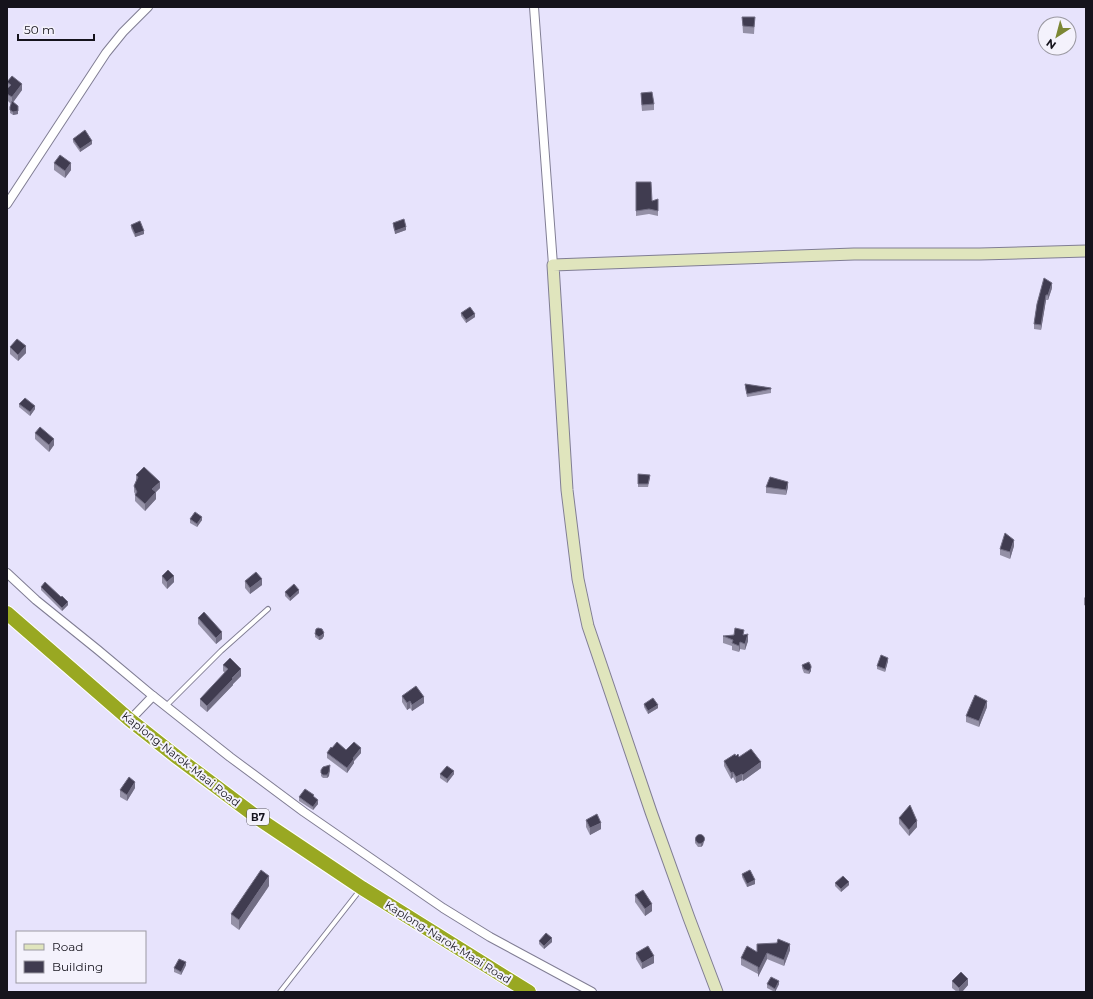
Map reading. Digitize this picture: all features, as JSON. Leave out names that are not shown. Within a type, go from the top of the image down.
[{"type":"highway","name":"Kaplong-Narok-Maai Road","points":[[7,613],[130,720],[178,758],[262,820],[362,888],[530,992]]},
{"type":"street","points":[[7,204],[106,53],[123,32],[148,7]]},
{"type":"street","points":[[534,7],[553,265],[567,490],[578,579],[588,626],[651,812],[717,992]]},
{"type":"street","points":[[553,265],[854,254],[980,254],[1086,251]]},
{"type":"street","points":[[7,573],[36,600],[153,696],[230,757],[304,812],[443,908],[490,937],[592,992]]},
{"type":"street","points":[[130,720],[153,696]]},
{"type":"lane","points":[[166,706],[221,651],[268,609]]},
{"type":"lane","points":[[280,992],[362,888]]},
{"type":"building","points":[[742,17],[755,17],[754,27],[743,26]]},
{"type":"building","points":[[12,76],[22,84],[12,97],[7,94],[7,89],[11,85],[7,82]]},
{"type":"building","points":[[652,92],[654,104],[642,105],[641,93]]},
{"type":"building","points":[[12,101],[18,106],[18,111],[13,112],[10,110]]},
{"type":"building","points":[[85,130],[92,141],[80,149],[73,139]]},
{"type":"building","points":[[60,155],[71,163],[65,171],[54,163]]},
{"type":"building","points":[[636,182],[651,182],[652,201],[658,199],[658,211],[649,209],[636,211]]},
{"type":"building","points":[[404,219],[406,227],[395,231],[393,223]]},
{"type":"building","points":[[140,221],[144,231],[135,234],[131,225]]},
{"type":"building","points":[[1044,278],[1052,283],[1048,295],[1046,295],[1041,325],[1034,324],[1037,304]]},
{"type":"building","points":[[470,307],[475,314],[466,320],[461,313]]},
{"type":"building","points":[[17,339],[26,346],[18,355],[10,347]]},
{"type":"building","points":[[745,384],[771,388],[771,389],[747,394]]},
{"type":"building","points":[[25,398],[35,406],[30,412],[19,404]]},
{"type":"building","points":[[40,427],[54,439],[49,445],[35,433]]},
{"type":"building","points":[[144,467],[160,482],[152,489],[156,492],[145,504],[135,495],[137,492],[134,486],[138,477],[136,475]]},
{"type":"building","points":[[638,474],[650,475],[648,484],[638,484]]},
{"type":"building","points":[[770,477],[788,482],[786,490],[766,487]]},
{"type":"building","points":[[195,512],[202,517],[197,524],[190,519]]},
{"type":"building","points":[[1005,533],[1014,540],[1010,552],[1000,549]]},
{"type":"building","points":[[168,570],[174,576],[167,582],[162,576]]},
{"type":"building","points":[[256,572],[262,579],[250,588],[245,581]]},
{"type":"building","points":[[45,582],[68,602],[62,608],[41,587]]},
{"type":"building","points":[[294,584],[299,590],[290,598],[285,592]]},
{"type":"building","points":[[204,612],[222,632],[216,638],[198,618]]},
{"type":"building","points":[[735,628],[744,630],[743,635],[748,634],[745,644],[740,642],[739,646],[732,643],[733,640],[723,636],[734,635]]},
{"type":"building","points":[[316,629],[322,629],[324,633],[319,637],[315,634]]},
{"type":"building","points":[[881,655],[888,658],[885,669],[877,666]]},
{"type":"building","points":[[230,658],[241,669],[207,706],[200,699],[228,669],[223,665]]},
{"type":"building","points":[[809,662],[811,668],[809,671],[804,669],[802,665]]},
{"type":"building","points":[[416,686],[424,697],[412,705],[410,701],[407,703],[402,696]]},
{"type":"building","points":[[975,695],[987,701],[979,721],[966,716]]},
{"type":"building","points":[[653,698],[658,705],[648,711],[644,704]]},
{"type":"building","points":[[337,742],[346,750],[354,742],[361,748],[347,768],[327,753]]},
{"type":"building","points":[[751,749],[761,762],[743,775],[742,774],[736,777],[733,772],[731,773],[724,761],[735,754],[736,756],[738,754],[739,757]]},
{"type":"building","points":[[330,765],[327,775],[323,775],[321,770],[323,767]]},
{"type":"building","points":[[447,766],[454,771],[447,779],[440,774]]},
{"type":"building","points":[[129,777],[135,782],[127,795],[120,790]]},
{"type":"building","points":[[305,789],[314,795],[313,796],[318,800],[313,807],[299,797]]},
{"type":"building","points":[[910,805],[917,821],[909,830],[899,818]]},
{"type":"building","points":[[597,814],[601,823],[590,828],[586,820]]},
{"type":"building","points":[[698,835],[702,835],[704,839],[702,843],[698,843],[696,841],[696,837]]},
{"type":"building","points":[[261,870],[269,876],[239,920],[231,914]]},
{"type":"building","points":[[750,870],[755,880],[747,884],[742,874]]},
{"type":"building","points":[[843,876],[849,882],[841,889],[835,883]]},
{"type":"building","points":[[643,890],[652,904],[645,909],[635,895]]},
{"type":"building","points":[[546,933],[552,938],[544,946],[539,941]]},
{"type":"building","points":[[778,939],[790,944],[784,960],[767,953],[758,971],[758,967],[741,958],[747,946],[757,952],[757,944],[777,943]]},
{"type":"building","points":[[648,946],[654,956],[642,963],[636,953]]},
{"type":"building","points":[[179,959],[186,962],[181,972],[174,968]]},
{"type":"building","points":[[961,972],[968,979],[959,988],[952,981]]},
{"type":"building","points":[[771,977],[779,981],[775,989],[767,984]]}]
